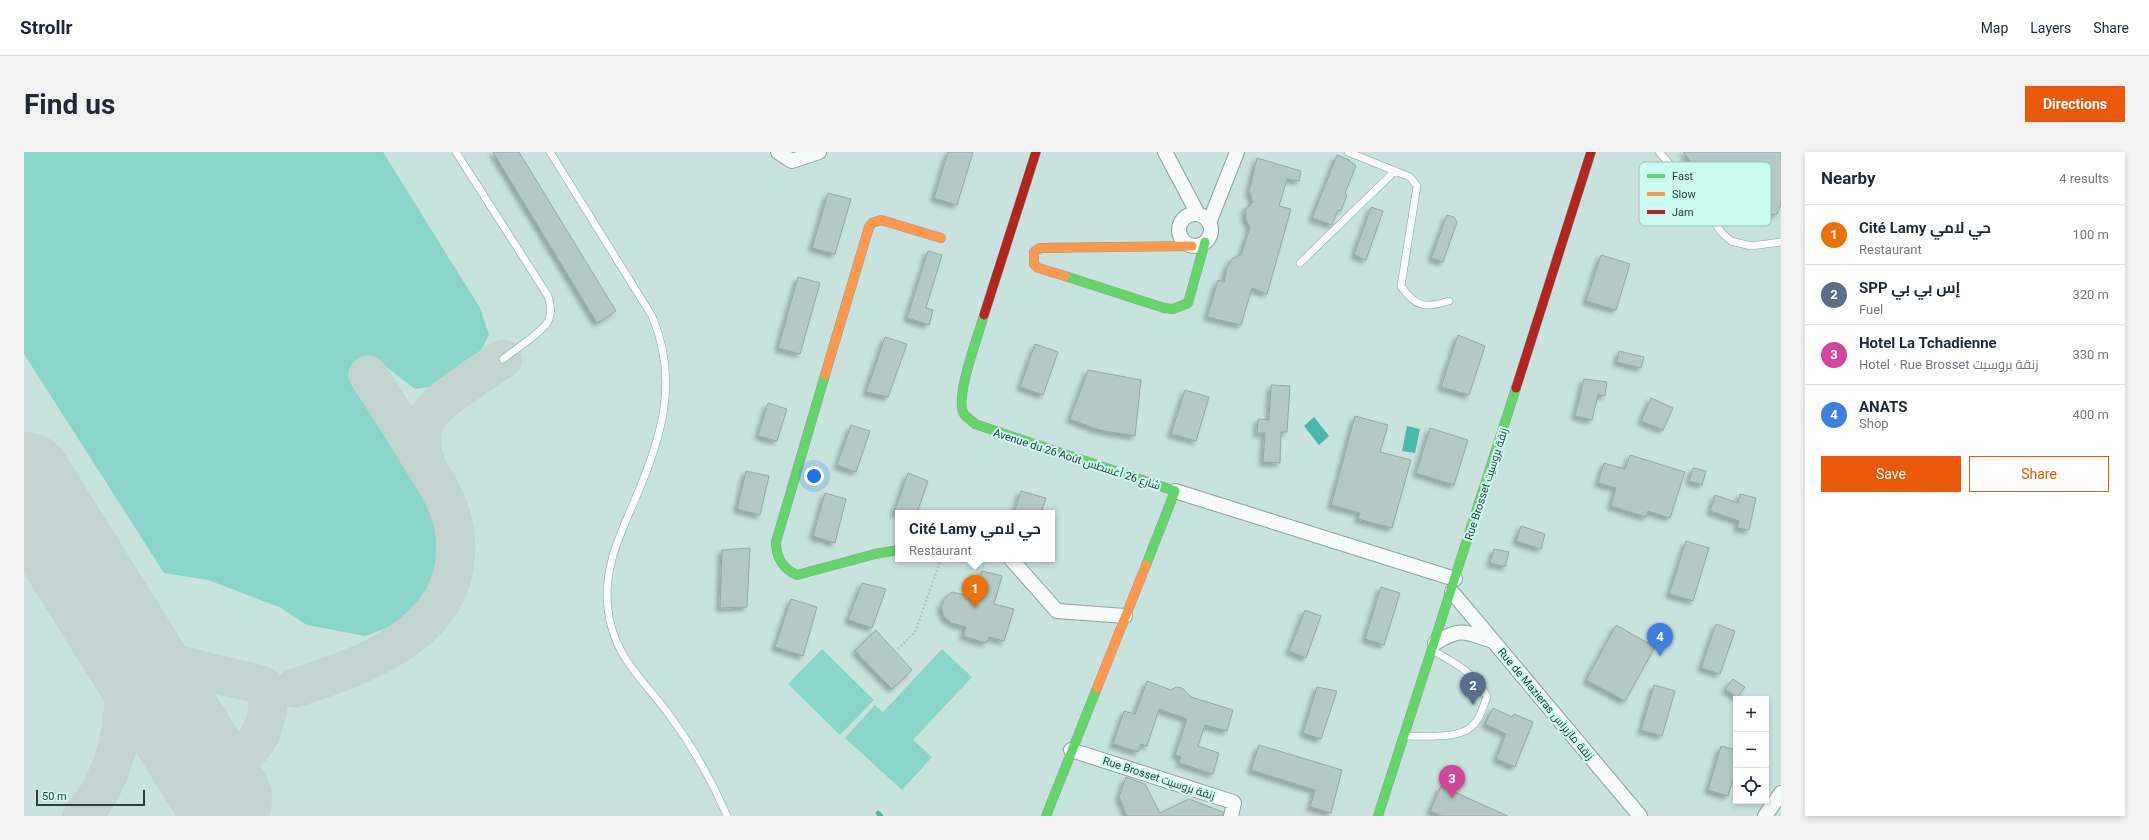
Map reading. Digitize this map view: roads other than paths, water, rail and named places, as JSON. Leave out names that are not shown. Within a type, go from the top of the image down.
[{"type":"street","points":[[778,152],[792,161],[819,152]]},
{"type":"street","name":"Avenue du 26 Août شارع 26 أغسطس","points":[[1036,152],[964,380],[961,399],[963,413],[975,424],[1009,437],[1455,579]]},
{"type":"street","points":[[1165,152],[1203,219],[1209,237],[1198,244],[1040,248],[1034,252],[1033,258],[1038,268],[1164,308],[1173,309],[1188,302],[1198,244]]},
{"type":"street","points":[[1203,219],[1237,152]]},
{"type":"street","name":"Rue Brosset زنقة بروسيت","points":[[1378,816],[1452,592],[1591,152]]},
{"type":"street","points":[[1198,244],[1185,243],[1180,238],[1178,231],[1184,218],[1203,219]]},
{"type":"street","points":[[895,551],[875,554],[797,575],[787,570],[775,549],[869,227],[872,223],[881,220],[941,238]]},
{"type":"street","points":[[1046,816],[1175,491]]},
{"type":"street","points":[[1014,562],[1057,611],[1125,616]]},
{"type":"street","name":"Rue de Mazieras زنقة مازيراس","points":[[1452,592],[1490,640],[1640,816]]},
{"type":"street","points":[[1434,646],[1453,633],[1460,632],[1490,640]]},
{"type":"street","name":"Rue Brosset زنقة بروسيت","points":[[1071,750],[1233,802],[1231,816]]},
{"type":"street","points":[[1765,816],[1781,793]]},
{"type":"lane","points":[[456,152],[548,296],[550,302],[550,314],[546,325],[503,359]]},
{"type":"lane","points":[[550,152],[652,316],[658,330],[666,361],[666,395],[664,412],[644,476],[611,558],[607,591],[610,625],[626,662],[634,674],[655,696],[686,739],[712,785],[727,816]]},
{"type":"lane","points":[[1348,152],[1410,177],[1417,186],[1402,286],[1410,300],[1430,307],[1449,301]]},
{"type":"lane","points":[[1659,152],[1668,162]]},
{"type":"lane","points":[[1300,263],[1395,170]]},
{"type":"lane","points":[[1717,226],[1731,241],[1751,246],[1781,242]]},
{"type":"lane","points":[[1404,736],[1460,734],[1472,727],[1481,714],[1487,696],[1483,688],[1462,667],[1434,646]]},
{"type":"waterway","points":[[878,813],[881,816]]},
{"type":"place","name":"Cité Lamy حي لامي","points":[[975,608]]},
{"type":"place","name":"ANATS","points":[[1660,656]]},
{"type":"place","name":"SPP إس بي بي","points":[[1473,705]]},
{"type":"place","name":"Hotel La Tchadienne","points":[[1452,798]]}]
